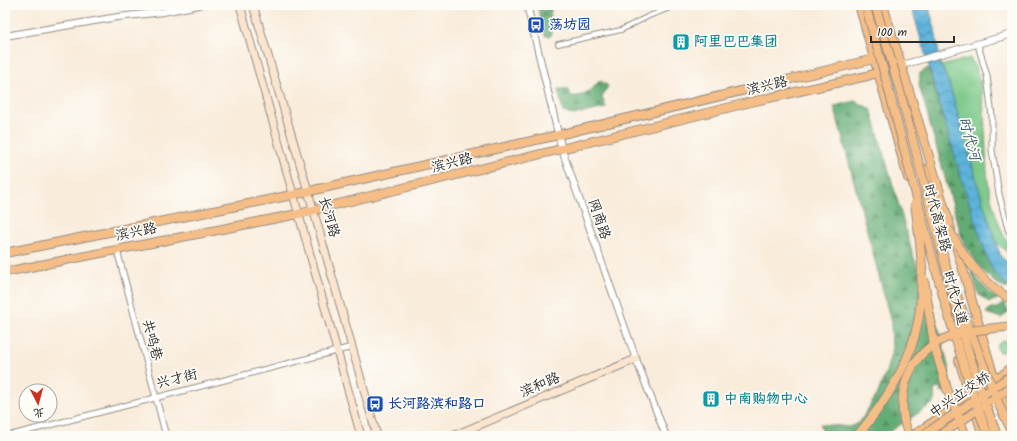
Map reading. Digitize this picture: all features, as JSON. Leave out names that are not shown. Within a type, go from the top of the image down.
[{"type":"main road","name":"长河路","points":[[240,5],[292,195],[361,436]]},
{"type":"main road","name":"长河路","points":[[253,5],[314,210],[377,436]]},
{"type":"main road","name":"时代大道","points":[[859,5],[964,380],[983,436]]},
{"type":"main road","name":"时代高架路","points":[[865,5],[968,382],[988,436]]},
{"type":"main road","name":"时代高架路","points":[[875,5],[910,128],[976,378],[997,436]]},
{"type":"main road","name":"时代大道","points":[[883,5],[995,381],[1012,426]]},
{"type":"main road","name":"滨兴路","points":[[5,253],[292,195],[558,135],[874,59],[902,65]]},
{"type":"main road","name":"滨兴路","points":[[5,272],[298,214],[562,150],[751,102],[878,73],[902,65]]},
{"type":"main road","points":[[910,128],[933,198],[958,246],[972,267],[984,281],[1012,300]]},
{"type":"main road","points":[[908,161],[934,344],[947,389],[966,436]]},
{"type":"main road","points":[[945,264],[995,394],[1012,431]]},
{"type":"main road","points":[[857,436],[897,378],[912,346],[919,321],[922,266]]},
{"type":"main road","points":[[909,436],[903,421],[903,395],[913,365],[922,355],[941,340],[953,335],[1012,326]]},
{"type":"main road","name":"滨和路","points":[[453,436],[636,359]]},
{"type":"main road","points":[[912,436],[933,424],[995,381],[1012,367]]},
{"type":"main road","name":"中兴立交桥","points":[[922,436],[1012,375]]},
{"type":"main road","name":"中兴立交桥","points":[[941,436],[1012,386]]},
{"type":"main road","points":[[941,436],[976,414],[1000,396],[1012,391]]},
{"type":"main road","points":[[990,401],[1012,391]]},
{"type":"main road","points":[[933,424],[945,427],[941,436]]},
{"type":"street","points":[[5,36],[118,17],[163,12],[199,5]]},
{"type":"street","name":"网商路","points":[[527,5],[562,150],[636,359],[666,436]]},
{"type":"street","points":[[558,44],[621,30],[649,16],[678,5]]},
{"type":"street","name":"滨兴路","points":[[902,65],[978,45],[1012,34]]},
{"type":"street","points":[[978,45],[987,76],[992,116],[992,150],[999,194],[1008,229],[1012,237]]},
{"type":"street","name":"共鸣巷","points":[[117,250],[166,436]]},
{"type":"street","name":"兴才街","points":[[8,436],[155,397],[338,352],[352,347]]},
{"type":"green space","points":[[537,5],[552,5],[550,16],[551,36],[545,36]]},
{"type":"green space","points":[[970,58],[976,68],[983,99],[990,193],[1003,233],[1010,244],[1012,256],[996,242],[983,203],[949,83],[941,66]]},
{"type":"green space","points":[[928,68],[987,258],[995,274],[1009,287],[1006,289],[993,281],[980,268],[963,242],[919,85],[920,73]]},
{"type":"green space","points":[[600,80],[608,86],[602,97],[606,108],[573,115],[563,112],[558,89],[568,89],[571,96],[575,96],[583,94],[591,89]]},
{"type":"green space","points":[[855,101],[871,109],[914,258],[933,306],[949,369],[949,389],[942,392],[940,387],[934,390],[935,402],[883,436],[824,436],[820,424],[849,427],[859,423],[878,393],[892,350],[891,322],[834,106]]},
{"type":"green space","points":[[971,270],[984,287],[998,299],[989,302],[979,295]]},
{"type":"green space","points":[[1002,304],[1005,304],[1009,312],[1001,318],[986,313],[990,308],[999,308]]},
{"type":"green space","points":[[1012,340],[1012,351],[999,352],[996,346],[1002,341]]},
{"type":"water","points":[[911,5],[928,5],[935,29],[941,66],[949,83],[983,203],[1001,257],[1012,266],[1012,286],[1009,287],[995,274],[987,258],[959,171]]},
{"type":"place","name":"荡坊园","points":[[536,25]]},
{"type":"place","name":"阿里巴巴集团","points":[[681,42]]},
{"type":"place","name":"中南购物中心","points":[[711,399]]},
{"type":"place","name":"长河路滨和路口","points":[[375,404]]},
{"type":"water label","name":"时代河","points":[[969,139]]}]
